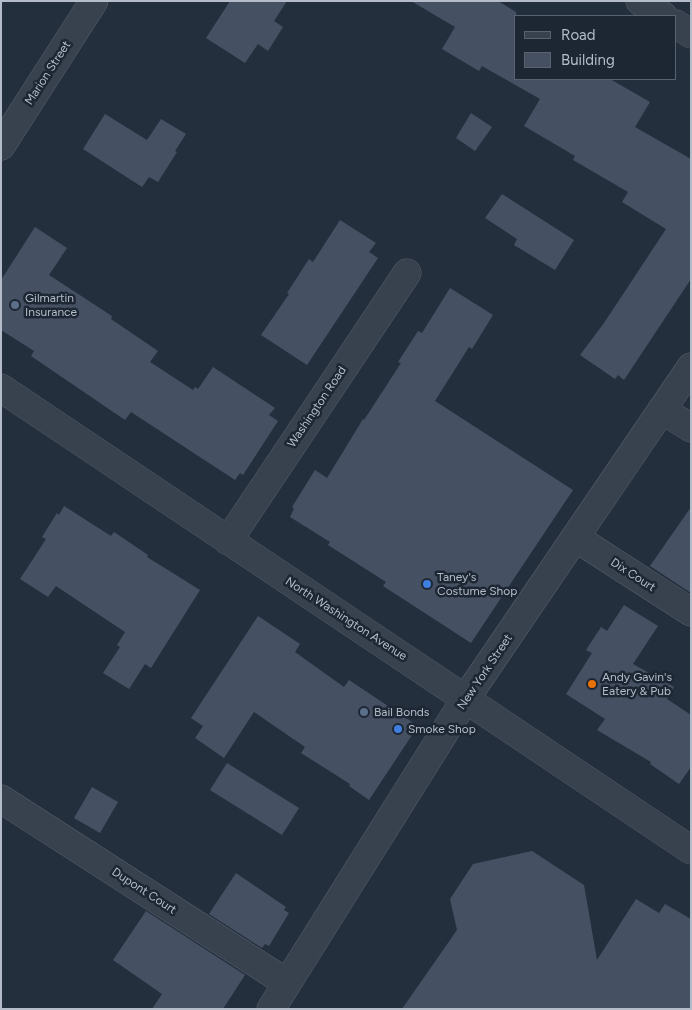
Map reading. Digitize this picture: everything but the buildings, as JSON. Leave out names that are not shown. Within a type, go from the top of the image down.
[{"type":"street","name":"Marion Street","points":[[1,146],[94,1]]},
{"type":"street","points":[[640,1],[661,15]]},
{"type":"street","points":[[677,25],[691,34]]},
{"type":"street","name":"Washington Road","points":[[228,541],[407,273]]},
{"type":"street","name":"New York Street","points":[[272,1009],[466,698],[691,367]]},
{"type":"street","name":"North Washington Avenue","points":[[1,388],[691,850]]},
{"type":"street","points":[[662,410],[691,428]]},
{"type":"street","name":"Dix Court","points":[[576,538],[691,612]]},
{"type":"street","name":"Dupont Court","points":[[1,799],[287,983]]},
{"type":"place","name":"Gilmartin Insurance","points":[[15,305]]},
{"type":"place","name":"Taney's Costume Shop","points":[[427,584]]},
{"type":"place","name":"Andy Gavin's Eatery & Pub","points":[[592,684]]},
{"type":"place","name":"Bail Bonds","points":[[364,712]]},
{"type":"place","name":"Smoke Shop","points":[[398,729]]}]
